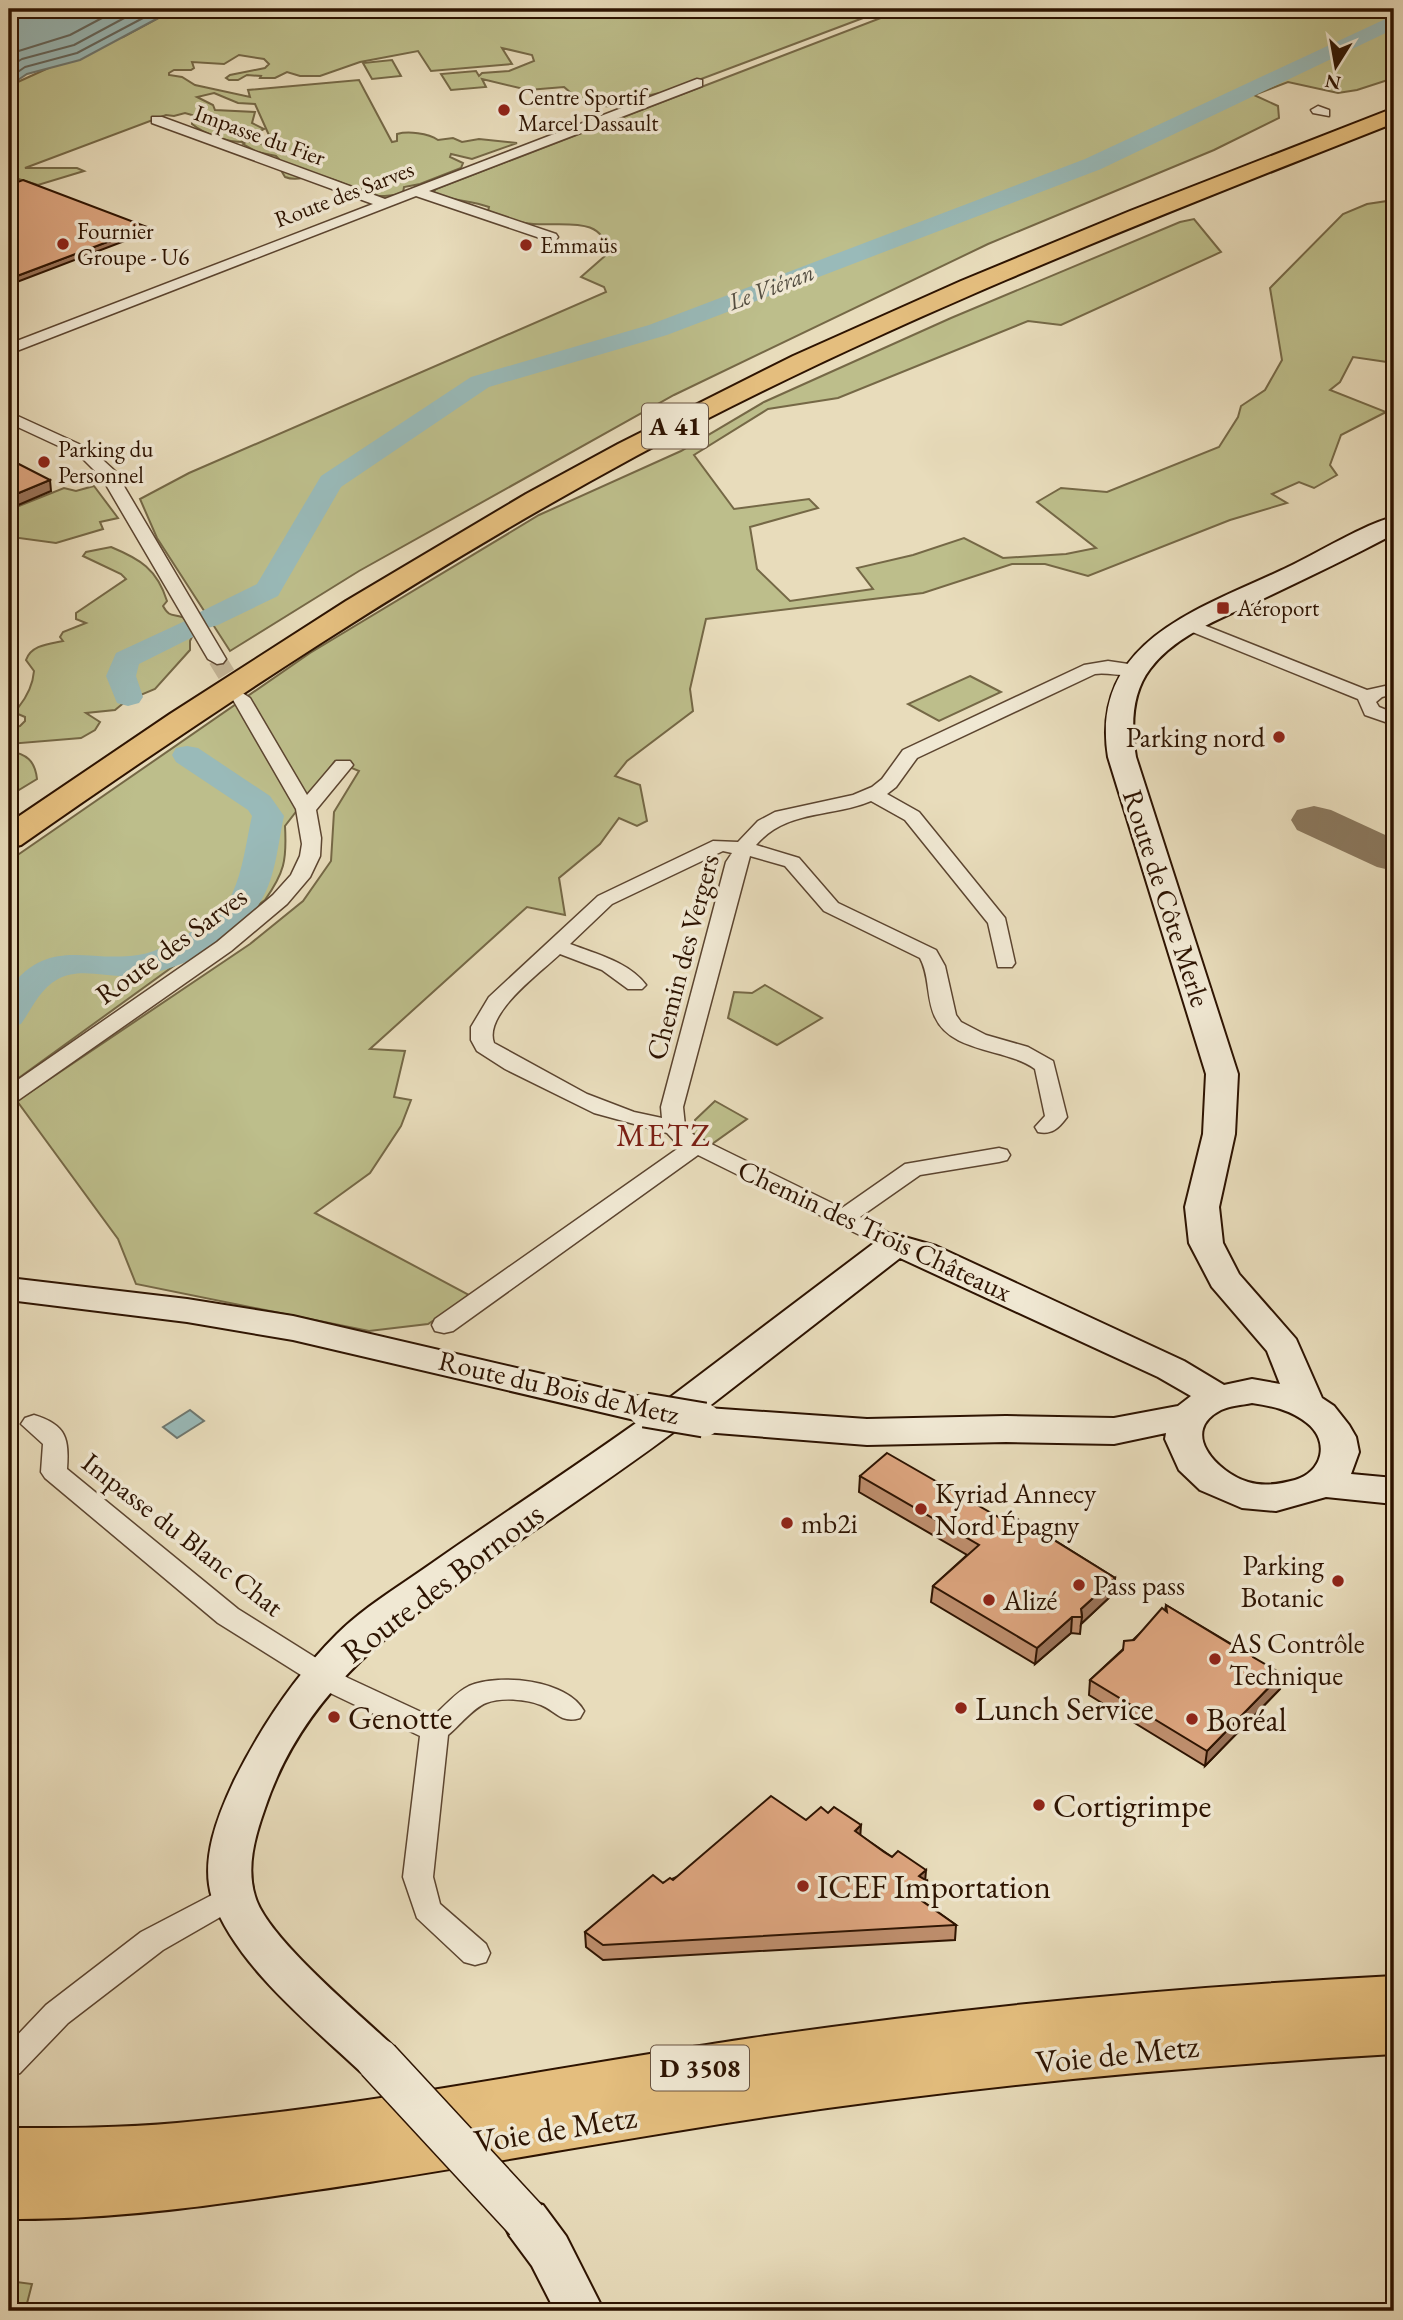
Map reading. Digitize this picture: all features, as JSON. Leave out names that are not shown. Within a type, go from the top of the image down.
[{"type":"highway","name":"A 41","points":[[9,814],[94,753],[407,558],[539,482],[700,397],[842,328],[971,272],[1394,105]]},
{"type":"highway","name":"A 41","points":[[9,838],[118,761],[427,564],[554,490],[717,403],[862,333],[984,279],[1394,115]]},
{"type":"highway","name":"Voie de Metz","points":[[9,2151],[108,2151],[228,2141],[325,2129],[755,2059],[903,2039],[1116,2017],[1394,1997]]},
{"type":"highway","name":"Voie de Metz","points":[[9,2195],[118,2192],[188,2185],[350,2162],[818,2087],[1096,2054],[1311,2036],[1394,2034]]},
{"type":"main road","name":"Route de Côte Merle","points":[[1306,1405],[1277,1339],[1224,1279],[1206,1243],[1202,1207],[1219,1134],[1223,1096],[1222,1073],[1118,740],[1122,700],[1136,670],[1157,648],[1196,623],[1394,524]]},
{"type":"main road","name":"Chemin des Trois Châteaux","points":[[894,1245],[924,1254],[1198,1383],[1202,1406]]},
{"type":"main road","name":"Route des Bornous","points":[[580,2311],[549,2251],[526,2220],[378,2060],[276,1961],[253,1931],[233,1896],[231,1861],[234,1841],[250,1791],[268,1754],[321,1676],[353,1642],[394,1609],[605,1463],[894,1245]]},
{"type":"main road","name":"Route du Bois de Metz","points":[[9,1289],[202,1313],[293,1328],[400,1350],[573,1395],[704,1420],[867,1432],[1006,1429],[1114,1432],[1163,1448],[1191,1462]]},
{"type":"main road","points":[[1252,1391],[1286,1357]]},
{"type":"main road","points":[[1252,1391],[1289,1397],[1306,1405],[1330,1426],[1336,1434],[1340,1451],[1332,1475],[1322,1484],[1303,1494],[1279,1498],[1253,1497],[1216,1484],[1191,1462],[1183,1447],[1182,1430],[1202,1406],[1252,1391]]},
{"type":"main road","name":"Route du Bois de Metz","points":[[1114,1432],[1202,1406]]},
{"type":"main road","points":[[1340,1451],[1394,1490]]},
{"type":"main road","points":[[1322,1484],[1394,1490]]},
{"type":"street","name":"Route des Sarves","points":[[9,349],[697,83]]},
{"type":"street","name":"Impasse du Fier","points":[[157,120],[387,204]]},
{"type":"street","points":[[417,191],[551,237]]},
{"type":"street","points":[[9,417],[86,453],[109,475],[217,659]]},
{"type":"street","points":[[1196,623],[1379,693],[1367,704],[1372,711],[1394,719]]},
{"type":"street","points":[[674,1126],[626,1117],[564,1090],[484,1046],[479,1035],[483,1021],[490,1010],[606,900],[716,845],[744,848],[773,821],[803,808],[856,800],[873,794],[892,782],[910,754],[1072,677],[1101,666],[1136,670]]},
{"type":"street","name":"Route des Sarves","points":[[9,1096],[51,1063],[235,939],[278,902],[299,878],[310,857],[310,824],[306,809],[241,698]]},
{"type":"street","points":[[306,809],[343,765]]},
{"type":"street","points":[[873,794],[912,816],[998,922],[1005,963]]},
{"type":"street","name":"Chemin des Vergers","points":[[674,1126],[672,1107],[718,922],[736,862],[744,848],[776,855],[792,862],[831,907],[929,954],[935,966],[945,1016],[949,1023],[974,1038],[1024,1051],[1045,1066],[1056,1117],[1046,1128]]},
{"type":"street","points":[[557,946],[609,966],[635,985]]},
{"type":"street","name":"Chemin des Trois Châteaux","points":[[674,1126],[681,1136],[696,1146],[844,1217],[894,1245]]},
{"type":"street","points":[[444,1325],[696,1146]]},
{"type":"street","points":[[844,1217],[913,1169],[999,1155]]},
{"type":"street","name":"Impasse du Blanc Chat","points":[[34,1424],[55,1441],[54,1472],[228,1616],[321,1676]]},
{"type":"street","points":[[321,1676],[435,1731]]},
{"type":"street","points":[[475,1953],[427,1910],[418,1877],[435,1731],[478,1694],[507,1689],[548,1696],[570,1711]]},
{"type":"street","points":[[9,2064],[57,2014],[152,1941],[233,1896]]},
{"type":"green space","points":[[175,9],[887,9],[664,93],[609,107],[585,101],[564,87],[528,90],[482,79],[486,87],[451,90],[441,74],[476,71],[479,76],[482,73],[509,71],[534,61],[532,55],[502,48],[512,64],[431,71],[418,51],[360,62],[320,76],[300,76],[287,72],[275,78],[247,75],[238,80],[229,80],[226,78],[230,75],[265,68],[269,64],[264,59],[239,55],[224,64],[192,62],[194,68],[191,70],[174,70],[169,73],[195,85],[250,97],[248,90],[359,80],[392,142],[397,141],[397,134],[407,133],[424,134],[438,140],[453,138],[462,142],[479,139],[517,143],[472,159],[451,154],[450,157],[463,163],[461,168],[420,184],[404,187],[403,193],[390,196],[369,194],[329,178],[285,177],[282,172],[288,169],[276,156],[257,152],[243,144],[246,142],[217,137],[203,131],[192,124],[192,115],[185,113],[166,115],[25,168],[77,168],[84,171],[38,185],[9,176],[9,86],[110,40],[123,37]],"holes":[[[214,93],[238,103],[255,104],[277,153],[271,146],[250,142],[253,135],[264,129],[252,123],[255,112],[215,110],[213,105],[197,97]]]},
{"type":"green space","points":[[904,9],[1394,9],[1394,78],[1338,93],[1288,82],[1254,95],[1278,106],[1279,118],[1214,150],[988,244],[674,395],[359,571],[230,651],[157,538],[140,499],[189,473],[606,292],[604,287],[581,277],[606,255],[604,241],[598,232],[577,225],[515,221],[488,211],[489,207],[433,193],[436,189]]},
{"type":"green space","points":[[392,60],[401,76],[372,79],[363,63]]},
{"type":"green space","points":[[1394,200],[1394,363],[1353,357],[1340,382],[1330,390],[1386,412],[1341,435],[1330,465],[1337,475],[1314,488],[1299,482],[1272,494],[1287,503],[1230,520],[1088,576],[1045,564],[1012,564],[923,593],[706,619],[690,689],[693,711],[627,761],[615,776],[640,785],[647,821],[637,826],[619,818],[600,844],[559,878],[565,915],[527,907],[370,1049],[405,1051],[394,1097],[411,1100],[401,1126],[370,1173],[315,1213],[471,1296],[428,1324],[369,1331],[136,1284],[118,1239],[17,1101],[250,944],[303,901],[331,861],[334,812],[359,771],[335,761],[285,826],[283,866],[265,900],[9,1085],[9,861],[310,653],[539,515],[681,451],[764,402],[951,318],[1180,222],[1194,219],[1221,252],[1061,325],[1028,321],[838,398],[768,409],[694,455],[734,509],[809,499],[818,508],[750,527],[757,569],[790,601],[873,589],[857,568],[913,555],[964,538],[1003,558],[1066,554],[1096,548],[1037,502],[1061,488],[1107,492],[1219,447],[1238,417],[1241,406],[1265,390],[1282,360],[1270,288],[1343,214],[1367,204]]},
{"type":"green space","points":[[94,486],[118,518],[100,522],[103,529],[56,543],[12,537],[9,540],[9,510],[64,488],[76,491]]},
{"type":"green space","points":[[111,547],[131,556],[153,573],[167,601],[163,606],[167,612],[186,619],[196,628],[190,641],[190,650],[155,689],[126,701],[115,710],[86,713],[100,722],[95,730],[81,738],[9,744],[9,728],[20,726],[25,721],[25,717],[18,714],[18,708],[29,691],[34,671],[26,660],[28,655],[41,646],[63,641],[60,637],[63,632],[86,623],[76,619],[76,613],[126,579],[83,556],[86,552]]},
{"type":"green space","points":[[970,676],[1001,692],[939,721],[908,704]]},
{"type":"green space","points":[[9,751],[29,759],[37,779],[9,796]]},
{"type":"green space","points":[[765,985],[822,1018],[777,1045],[728,1018],[734,992],[752,993]]},
{"type":"green space","points":[[715,1101],[747,1119],[712,1144],[693,1134],[695,1120]]},
{"type":"green space","points":[[9,2281],[32,2284],[25,2311],[9,2311]]},
{"type":"water","points":[[9,9],[175,9],[80,60],[27,74],[9,86]]},
{"type":"water","points":[[190,1410],[204,1421],[177,1438],[163,1427]]},
{"type":"building","name":"Fournier Groupe - U6","points":[[23,180],[147,227],[9,279],[9,185]]},
{"type":"building","points":[[9,459],[50,480],[9,497]]},
{"type":"building","points":[[887,1453],[1007,1522],[1014,1517],[1038,1531],[1049,1531],[1054,1540],[1115,1578],[1081,1609],[1082,1617],[1072,1617],[1037,1648],[933,1586],[979,1545],[860,1476]]},
{"type":"building","points":[[1166,1605],[1237,1648],[1249,1648],[1253,1657],[1282,1674],[1207,1751],[1090,1680],[1123,1650],[1124,1641],[1134,1640],[1162,1608],[1167,1612]]},
{"type":"building","name":"ICEF Importation","points":[[771,1796],[806,1820],[821,1807],[828,1813],[834,1807],[861,1825],[855,1831],[884,1852],[892,1857],[898,1851],[926,1870],[919,1876],[927,1881],[912,1894],[956,1925],[603,1945],[585,1932],[653,1875],[663,1883],[670,1878],[673,1880]]},
{"type":"waterway","name":"Le Viéran","points":[[208,619],[268,590],[330,482],[480,382],[658,330],[1093,164],[1394,21]]},
{"type":"waterway","name":"Le Viéran","points":[[128,697],[121,676],[126,659],[185,630]]},
{"type":"waterway","name":"Le Viéran","points":[[9,1017],[28,986],[46,972],[69,964],[132,966],[168,957],[214,932],[246,899],[256,870],[268,816],[259,803],[187,755]]},
{"type":"taxiway","points":[[1314,820],[1394,857]]},
{"type":"tunnel","points":[[217,659],[241,698]]},
{"type":"place","name":"Centre Sportif Marcel Dassault","points":[[504,110]]},
{"type":"place","name":"Fournier Groupe - U6","points":[[63,244]]},
{"type":"place","name":"Emmaüs","points":[[526,245]]},
{"type":"place","name":"Parking du Personnel","points":[[44,462]]},
{"type":"place","name":"Aéroport","points":[[1223,608]]},
{"type":"place","name":"Parking nord","points":[[1279,737]]},
{"type":"place","name":"Kyriad Annecy Nord Épagny","points":[[921,1509]]},
{"type":"place","name":"mb2i","points":[[787,1523]]},
{"type":"place","name":"Parking Botanic","points":[[1338,1581]]},
{"type":"place","name":"Pass pass","points":[[1079,1585]]},
{"type":"place","name":"Alizé","points":[[989,1600]]},
{"type":"place","name":"AS Contrôle Technique","points":[[1215,1659]]},
{"type":"place","name":"Lunch Service","points":[[961,1708]]},
{"type":"place","name":"Genotte","points":[[334,1717]]},
{"type":"place","name":"Boréal","points":[[1192,1719]]},
{"type":"place","name":"Cortigrimpe","points":[[1039,1805]]},
{"type":"place","name":"ICEF Importation","points":[[803,1886]]},
{"type":"district","name":"METZ","points":[[664,1135]]}]
